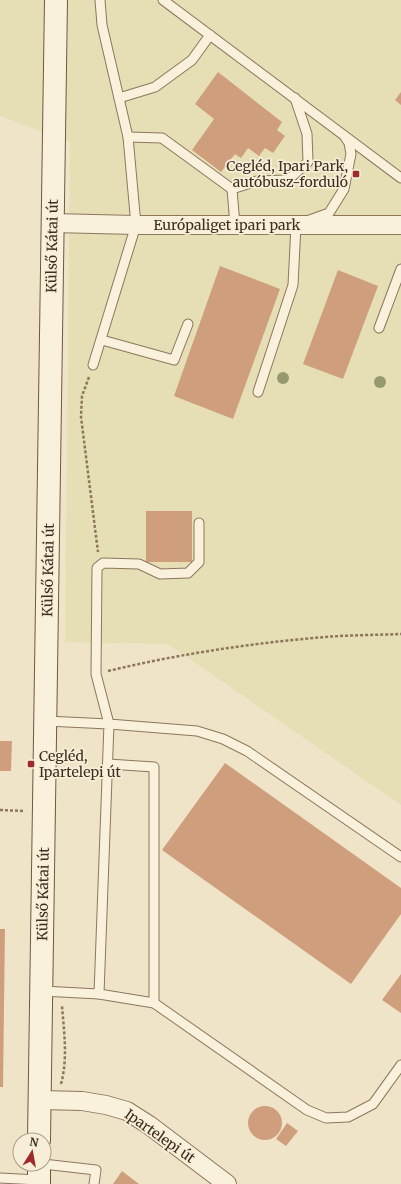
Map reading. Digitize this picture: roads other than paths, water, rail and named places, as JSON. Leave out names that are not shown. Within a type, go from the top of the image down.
[{"type":"main road","name":"Külső Kátai út","points":[[41,1132],[48,1100],[52,991],[44,811],[56,0]]},
{"type":"street","name":"Európaliget ipari park","points":[[52,223],[136,225],[401,225]]},
{"type":"street","name":"Ipartelepi út","points":[[48,1100],[88,1102],[127,1111],[149,1125],[227,1184]]},
{"type":"lane","points":[[93,365],[102,340],[136,225],[128,137],[102,25],[100,0]]},
{"type":"lane","points":[[163,0],[401,178]]},
{"type":"lane","points":[[119,98],[155,87],[192,60],[210,35]]},
{"type":"lane","points":[[232,189],[257,181],[288,180],[308,162],[307,134],[295,98]]},
{"type":"lane","points":[[258,392],[293,285],[296,225],[329,213],[344,189],[351,154],[349,143],[345,136]]},
{"type":"lane","points":[[128,137],[162,138],[232,189],[235,225]]},
{"type":"lane","points":[[379,328],[401,269]]},
{"type":"lane","points":[[102,340],[174,360],[188,324]]},
{"type":"lane","points":[[99,994],[109,724],[96,674],[97,568],[103,563],[139,564],[160,574],[188,573],[200,562],[199,523]]},
{"type":"lane","points":[[46,721],[196,731],[223,738],[247,751],[401,857]]},
{"type":"lane","points":[[108,764],[154,767],[154,1003]]},
{"type":"lane","points":[[52,991],[99,994],[154,1003],[307,1110],[326,1118],[348,1117],[373,1104],[401,1065]]},
{"type":"lane","points":[[0,1178],[40,1173],[96,1170],[94,1184]]},
{"type":"place","name":"Cegléd, Ipari Park, autóbusz-forduló","points":[[356,174]]},
{"type":"place","name":"Cegléd, Ipartelepi út","points":[[31,764]]}]
